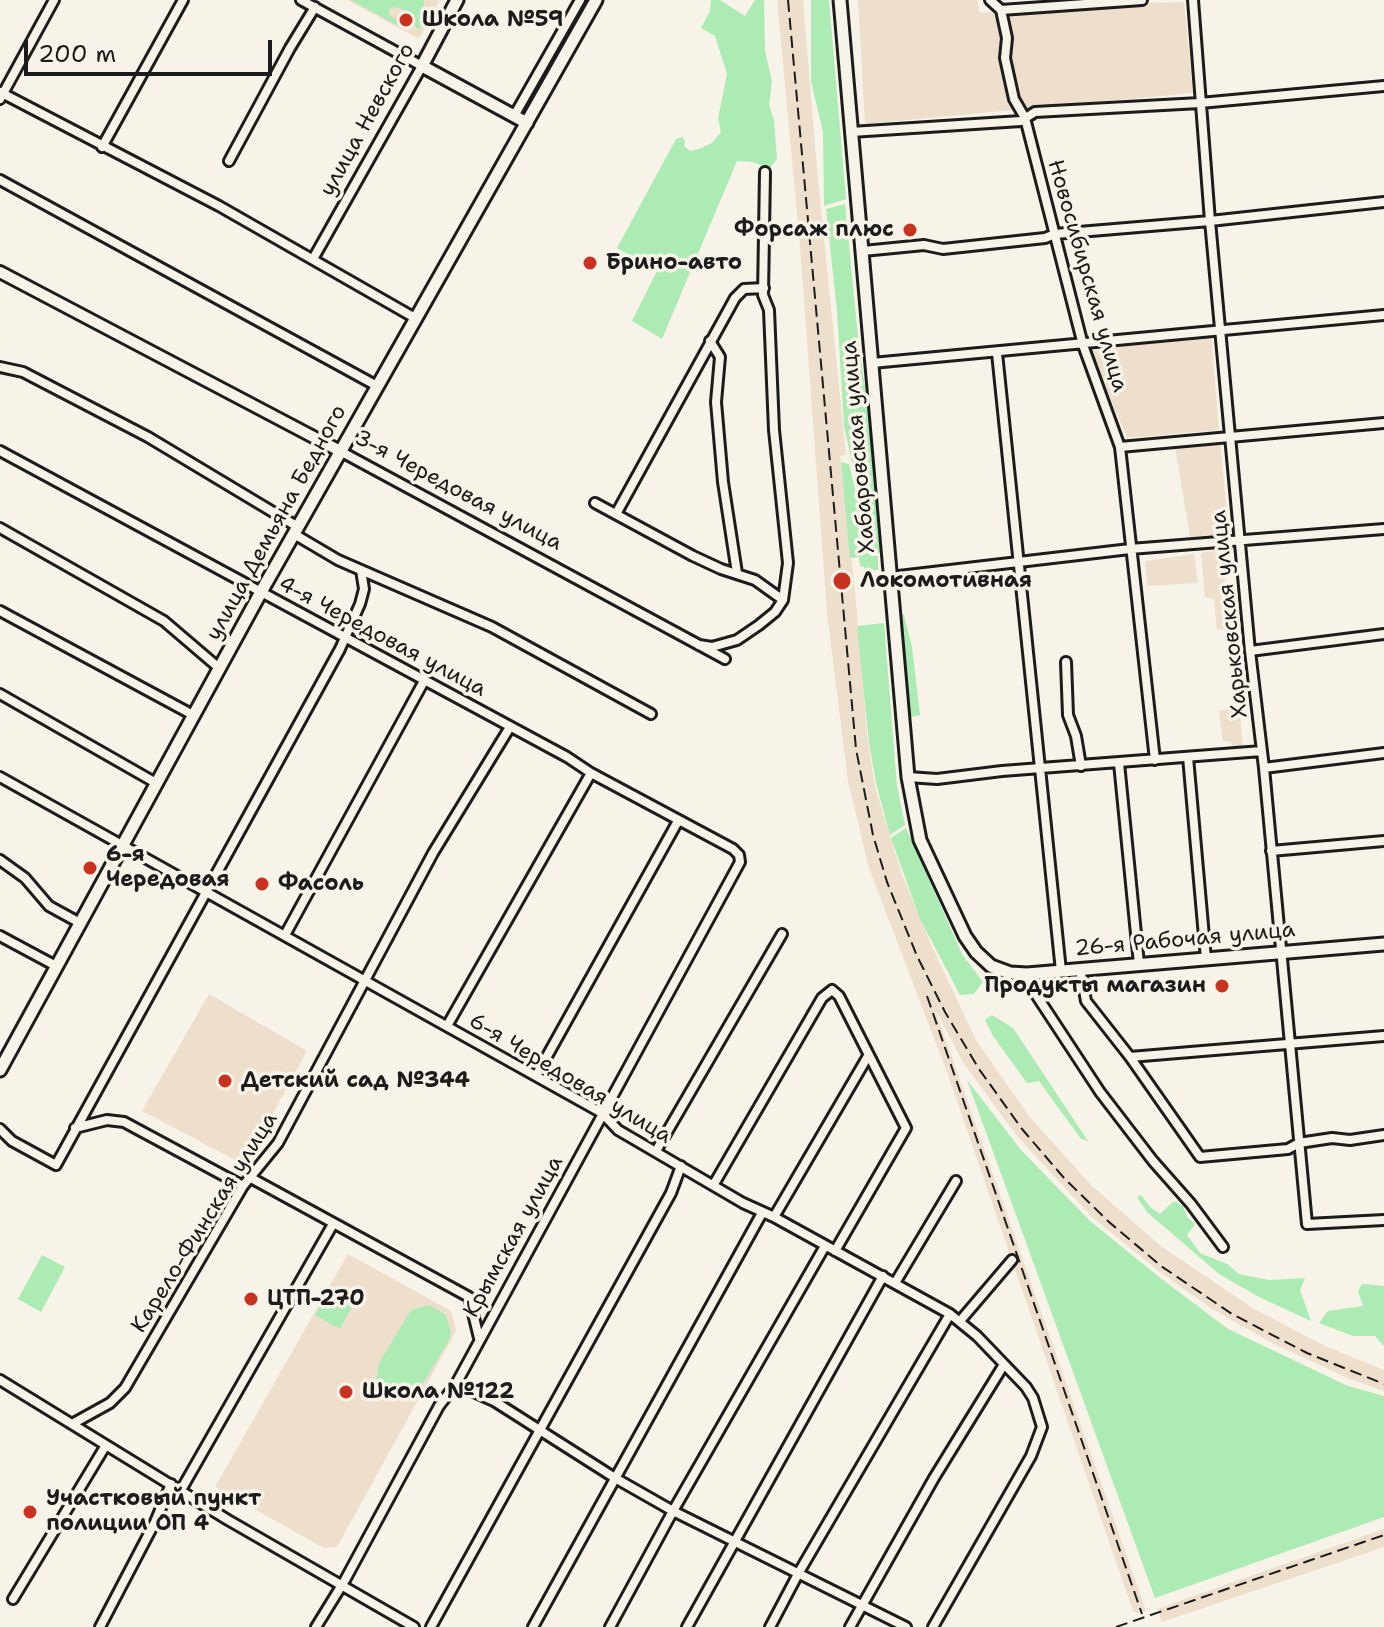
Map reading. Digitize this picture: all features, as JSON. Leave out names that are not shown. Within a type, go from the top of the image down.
[{"type":"main road","name":"улица Невского","points":[[422,66],[457,0]]},
{"type":"main road","name":"улица Демьяна Бедного","points":[[0,1070],[261,592],[596,0]]},
{"type":"main road","name":"Хабаровская улица","points":[[840,0],[908,777],[920,840],[965,936],[991,966]]},
{"type":"main road","points":[[422,66],[527,123]]},
{"type":"main road","name":"26-я Рабочая улица","points":[[991,966],[1010,973],[1027,974],[1384,944]]},
{"type":"street","points":[[54,0],[1,94],[219,206],[415,318]]},
{"type":"street","points":[[102,147],[183,0]]},
{"type":"street","points":[[301,0],[422,66]]},
{"type":"street","points":[[514,116],[580,0]]},
{"type":"street","points":[[990,0],[1001,10],[1142,0]]},
{"type":"street","name":"Харьковская улица","points":[[1193,0],[1220,331],[1307,1224],[1384,1220]]},
{"type":"street","points":[[229,161],[315,7]]},
{"type":"street","name":"Новосибирская улица","points":[[1001,10],[1007,38],[1005,58],[1014,99],[1025,118],[1083,345],[1120,447],[1155,760]]},
{"type":"street","name":"улица Невского","points":[[313,259],[422,66]]},
{"type":"street","points":[[851,132],[1021,121],[1035,112],[1200,103],[1384,86]]},
{"type":"street","points":[[699,645],[712,647],[737,640],[775,612],[783,600],[788,563],[774,430],[769,310],[763,295],[765,172]]},
{"type":"street","points":[[0,180],[377,386]]},
{"type":"street","points":[[863,251],[924,245],[943,249],[1045,238],[1055,234],[1384,202]]},
{"type":"street","name":"3-я Чередовая улица","points":[[0,272],[725,659]]},
{"type":"street","points":[[616,514],[735,298],[744,289],[764,288]]},
{"type":"street","points":[[872,363],[1384,315]]},
{"type":"street","points":[[710,341],[720,357],[716,402],[723,482],[737,573]]},
{"type":"street","points":[[997,353],[1061,971]]},
{"type":"street","points":[[0,367],[23,372],[148,437],[338,560],[492,627],[651,714]]},
{"type":"street","points":[[1120,447],[1384,423]]},
{"type":"street","name":"4-я Чередовая улица","points":[[0,451],[733,849],[739,855],[740,862]]},
{"type":"street","points":[[595,503],[693,556],[768,587],[783,600]]},
{"type":"street","points":[[0,528],[164,621],[219,668]]},
{"type":"street","points":[[890,577],[1130,549],[1384,529]]},
{"type":"street","points":[[0,1129],[12,1141],[56,1165],[333,662],[360,604],[364,589],[361,570]]},
{"type":"street","points":[[0,611],[193,715]]},
{"type":"street","points":[[1250,651],[1384,634]]},
{"type":"street","points":[[1066,662],[1068,715],[1076,736],[1081,766]]},
{"type":"street","points":[[285,935],[424,681]]},
{"type":"street","points":[[0,694],[156,783]]},
{"type":"street","name":"Карело-Финская улица","points":[[72,1424],[110,1403],[125,1388],[243,1186],[278,1143],[433,853],[510,727]]},
{"type":"street","points":[[908,777],[937,779],[1262,751]]},
{"type":"street","points":[[1264,768],[1384,753]]},
{"type":"street","points":[[1188,757],[1206,959]]},
{"type":"street","points":[[1119,763],[1139,964]]},
{"type":"street","points":[[447,1026],[591,773]]},
{"type":"street","name":"6-я Чередовая улица","points":[[0,777],[602,1113],[618,1130],[960,1321],[1026,1387],[1033,1398],[1042,1427],[1031,1456],[933,1627]]},
{"type":"street","points":[[536,1076],[678,821]]},
{"type":"street","points":[[1271,851],[1384,841]]},
{"type":"street","points":[[0,860],[25,878],[49,906],[80,923]]},
{"type":"street","name":"Крымская улица","points":[[316,1627],[439,1406],[456,1384],[740,862]]},
{"type":"street","points":[[656,1151],[782,934]]},
{"type":"street","points":[[0,936],[56,966]]},
{"type":"street","points":[[1080,969],[1086,1001],[1130,1057],[1200,1157],[1288,1149],[1299,1143],[1384,1135]]},
{"type":"street","points":[[1027,974],[1031,987],[1100,1092],[1223,1247]]},
{"type":"street","points":[[714,1184],[822,998],[832,990],[839,996],[906,1128],[835,1251]]},
{"type":"street","points":[[1130,1057],[1384,1036]]},
{"type":"street","points":[[774,1217],[868,1056]]},
{"type":"street","points":[[75,1128],[107,1120],[124,1122],[243,1186]]},
{"type":"street","points":[[431,1627],[671,1193],[681,1166]]},
{"type":"street","points":[[251,1178],[469,1297],[479,1338]]},
{"type":"street","points":[[895,1283],[956,1181]]},
{"type":"street","points":[[533,1627],[762,1213]]},
{"type":"street","points":[[181,1490],[333,1224]]},
{"type":"street","points":[[610,1627],[825,1246]]},
{"type":"street","points":[[960,1321],[1012,1260]]},
{"type":"street","points":[[687,1627],[883,1276]]},
{"type":"street","points":[[770,1627],[950,1314]]},
{"type":"street","points":[[850,1627],[1003,1366]]},
{"type":"street","points":[[0,1380],[228,1520],[414,1627]]},
{"type":"street","points":[[456,1384],[494,1401],[673,1511],[906,1627]]},
{"type":"street","points":[[13,1599],[106,1445]]},
{"type":"street","points":[[100,1627],[155,1522],[171,1484]]},
{"type":"shaded area","name":"Школа №59","points":[[347,0],[440,0],[419,39]]},
{"type":"shaded area","points":[[777,0],[803,0],[846,455],[840,456],[867,735],[875,787],[902,875],[930,942],[976,1040],[1028,1115],[1092,1186],[1162,1247],[1254,1309],[1325,1346],[1384,1370],[1384,1391],[1350,1379],[1274,1344],[1212,1309],[1160,1272],[1092,1217],[1017,1136],[964,1064],[935,1009],[1146,1611],[1138,1613],[1133,1611],[947,1072],[869,868],[848,781],[827,613],[800,246]]},
{"type":"shaded area","points":[[858,0],[977,0],[980,13],[1089,4],[1184,2],[1193,93],[865,124]]},
{"type":"shaded area","points":[[1211,334],[1219,430],[1127,438],[1091,351]]},
{"type":"shaded area","points":[[1220,441],[1229,534],[1190,537],[1175,447]]},
{"type":"shaded area","points":[[1221,549],[1231,629],[1217,630],[1214,599],[1205,597],[1201,553]]},
{"type":"shaded area","points":[[1194,554],[1198,583],[1147,586],[1145,561]]},
{"type":"shaded area","points":[[1239,707],[1243,746],[1232,747],[1231,742],[1223,741],[1219,711]]},
{"type":"shaded area","name":"Детский сад №344","points":[[209,994],[307,1051],[245,1165],[142,1111]]},
{"type":"shaded area","name":"Школа №122","points":[[348,1254],[451,1311],[456,1331],[337,1547],[324,1548],[215,1487]]},
{"type":"shaded area","points":[[1384,1529],[1384,1547],[1162,1622],[1157,1609]]},
{"type":"green space","points":[[351,0],[424,0],[422,26],[416,28],[407,12],[400,8],[391,7],[388,14],[408,27],[402,28]]},
{"type":"green space","points":[[711,0],[720,0],[745,16],[755,0],[764,0],[765,51],[772,81],[769,105],[774,120],[777,159],[770,168],[737,161],[662,339],[632,321],[657,271],[617,248],[676,139],[682,137],[684,146],[690,151],[712,143],[721,132],[718,118],[727,74],[715,36],[701,28],[710,11]]},
{"type":"green space","points":[[811,0],[829,0],[846,199],[824,206],[823,132],[811,81]]},
{"type":"green space","points":[[845,204],[858,337],[872,436],[881,552],[872,555],[844,426],[837,311],[826,209]]},
{"type":"green space","points":[[841,462],[849,464],[871,556],[878,556],[878,570],[865,572],[864,567],[860,566],[859,557],[850,558]]},
{"type":"green space","points":[[897,615],[904,615],[912,647],[920,715],[906,718]]},
{"type":"green space","points":[[884,623],[897,786],[905,825],[890,835],[869,743],[857,626]]},
{"type":"green space","points":[[906,828],[962,954],[983,982],[974,994],[960,995],[920,919],[891,838]]},
{"type":"green space","points":[[992,1015],[1013,1028],[1088,1141],[1081,1139],[1039,1081],[1027,1083],[993,1036],[985,1020]]},
{"type":"green space","points":[[967,1080],[1021,1150],[1089,1220],[1159,1277],[1228,1329],[1348,1386],[1384,1396],[1384,1517],[1155,1598]]},
{"type":"green space","points":[[1141,1195],[1160,1214],[1174,1201],[1183,1206],[1187,1217],[1195,1224],[1187,1235],[1200,1253],[1227,1264],[1239,1274],[1268,1280],[1305,1278],[1300,1290],[1311,1321],[1219,1274],[1147,1212],[1137,1197]]},
{"type":"green space","points":[[42,1255],[65,1267],[41,1312],[18,1299]]},
{"type":"green space","points":[[1362,1284],[1384,1286],[1384,1346],[1375,1336],[1353,1336],[1319,1323],[1328,1311],[1363,1306],[1358,1291]]},
{"type":"green space","points":[[327,1293],[352,1307],[340,1329],[315,1315]]},
{"type":"green space","points":[[430,1305],[446,1315],[451,1333],[448,1342],[416,1395],[397,1400],[388,1397],[376,1382],[379,1363],[411,1310]]},
{"type":"railway","points":[[788,0],[856,749],[873,835],[887,882],[917,956],[979,1069],[1022,1129],[1064,1178],[1109,1222],[1161,1266],[1232,1314],[1307,1353],[1384,1384]]},
{"type":"railway","points":[[927,996],[1142,1614]]},
{"type":"railway","points":[[1116,1627],[1384,1535]]},
{"type":"place","name":"Школа №59","points":[[406,20]]},
{"type":"place","name":"Форсаж плюс","points":[[910,230]]},
{"type":"place","name":"Брино-авто","points":[[590,263]]},
{"type":"place","name":"Локомотивная","points":[[842,581]]},
{"type":"place","name":"6-я Чередовая","points":[[90,868]]},
{"type":"place","name":"Фасоль","points":[[262,884]]},
{"type":"place","name":"Продукты магазин","points":[[1222,986]]},
{"type":"place","name":"Детский сад №344","points":[[225,1081]]},
{"type":"place","name":"ЦТП-270","points":[[251,1299]]},
{"type":"place","name":"Школа №122","points":[[346,1392]]},
{"type":"place","name":"Участковый пункт полиции ОП 4","points":[[30,1512]]}]
